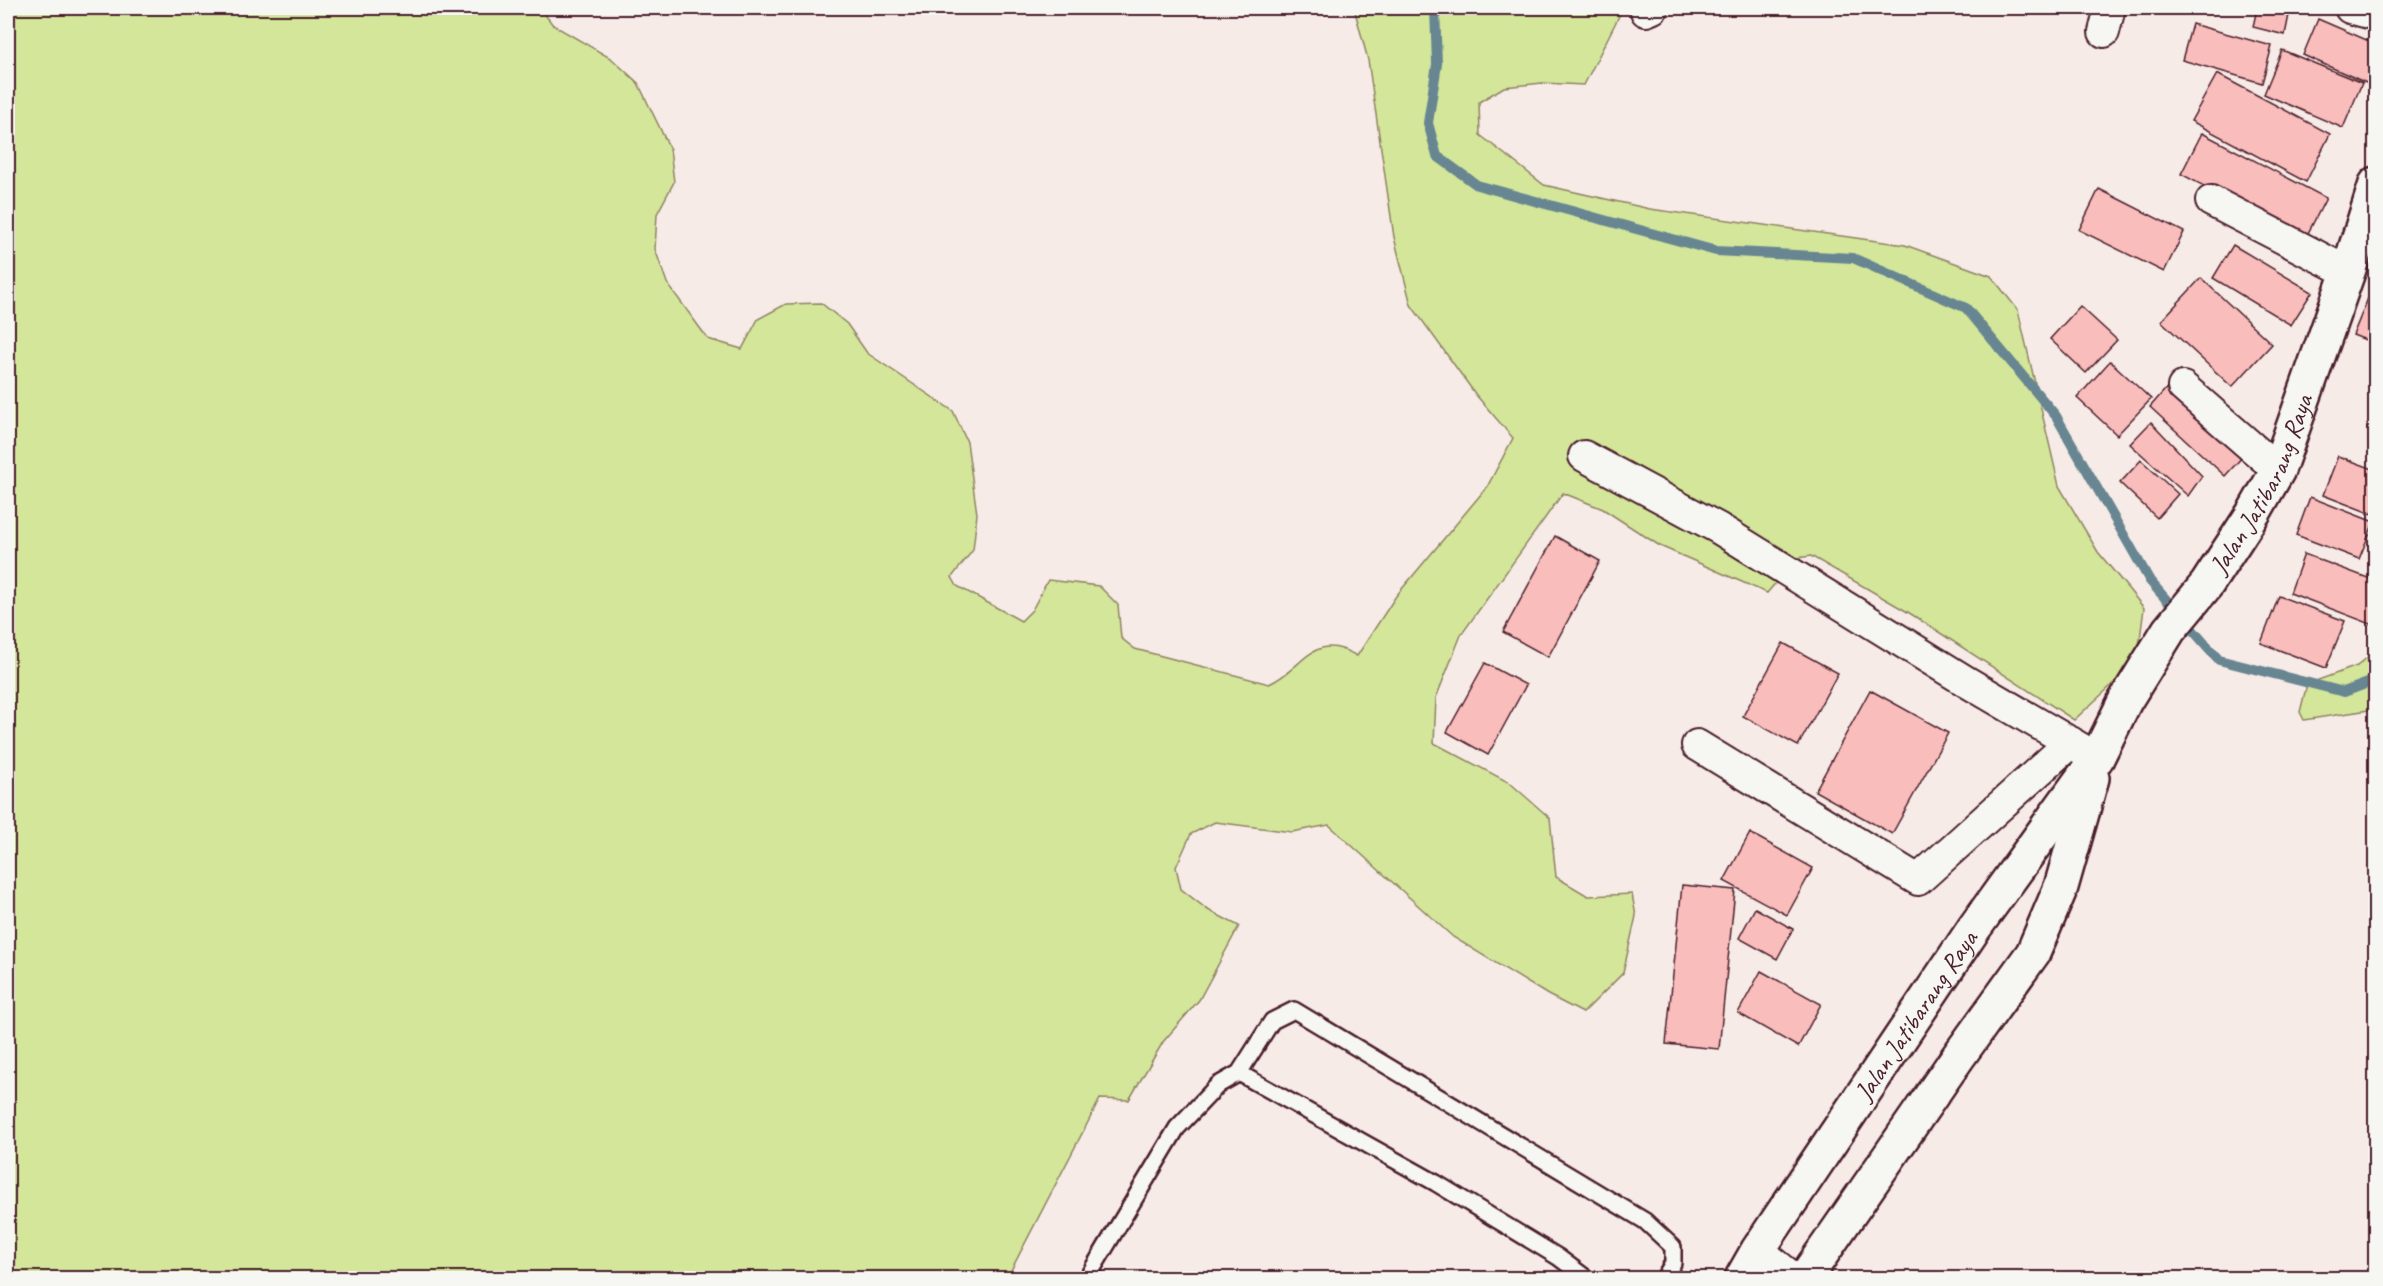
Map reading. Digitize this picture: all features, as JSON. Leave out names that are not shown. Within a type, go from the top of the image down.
[{"type":"street","points":[[2350,8],[2376,15]]},
{"type":"street","name":"Jalan Jatibarang Raya","points":[[1742,1278],[1758,1250],[1975,927],[2084,750],[2125,701],[2169,630],[2207,584],[2278,470],[2348,272],[2367,235],[2376,184]]},
{"type":"street","points":[[2211,201],[2348,272]]},
{"type":"street","points":[[2183,387],[2278,470]]},
{"type":"street","points":[[1584,456],[1718,528],[1967,682],[2084,750],[1918,880],[1697,745]]},
{"type":"street","name":"Jalan Jatibarang Raya","points":[[1805,1278],[2033,953],[2061,887],[2084,750]]},
{"type":"street","points":[[1758,1250],[1793,1278]]},
{"type":"lane","points":[[1087,1278],[1177,1128],[1218,1085],[1239,1073],[1272,1022],[1293,1010],[1645,1221],[1673,1247],[1673,1263],[1664,1278]]},
{"type":"lane","points":[[1239,1073],[1436,1183],[1558,1257],[1586,1278]]},
{"type":"green space","points":[[8,8],[540,8],[553,25],[612,59],[638,83],[670,149],[674,182],[657,214],[655,249],[667,283],[708,339],[742,349],[758,319],[786,304],[821,303],[847,324],[867,353],[953,411],[967,442],[977,514],[973,550],[952,577],[957,586],[1021,621],[1032,610],[1048,580],[1099,586],[1118,605],[1121,638],[1135,649],[1269,684],[1319,649],[1329,647],[1342,649],[1357,656],[1396,596],[1487,487],[1513,438],[1476,395],[1411,305],[1394,237],[1368,60],[1354,8],[1623,8],[1584,85],[1542,83],[1504,87],[1479,102],[1480,135],[1544,185],[1650,209],[1905,245],[1991,276],[2018,310],[2059,486],[2098,552],[2144,608],[2137,662],[2074,720],[1911,614],[1811,556],[1797,558],[1767,593],[1660,546],[1603,509],[1563,493],[1461,635],[1436,698],[1434,743],[1510,783],[1550,818],[1556,877],[1588,896],[1632,894],[1636,916],[1623,973],[1583,1013],[1548,995],[1453,937],[1329,825],[1292,832],[1215,822],[1191,834],[1176,867],[1181,889],[1208,910],[1239,926],[1199,1000],[1163,1042],[1129,1100],[1100,1099],[1007,1278],[8,1278]]},
{"type":"green space","points":[[2375,651],[2375,709],[2304,720],[2300,712],[2307,684],[2357,666]]},
{"type":"building","points":[[2257,8],[2290,10],[2285,35],[2253,27]]},
{"type":"building","points":[[2318,19],[2376,44],[2376,75],[2371,85],[2303,55]]},
{"type":"building","points":[[2192,24],[2272,46],[2262,83],[2182,60]]},
{"type":"building","points":[[2282,50],[2362,83],[2343,128],[2264,94]]},
{"type":"building","points":[[2217,74],[2330,134],[2306,182],[2191,121]]},
{"type":"building","points":[[2202,133],[2326,198],[2305,239],[2181,174]]},
{"type":"building","points":[[2099,189],[2184,232],[2164,272],[2079,230]]},
{"type":"building","points":[[2233,245],[2312,292],[2291,325],[2213,278]]},
{"type":"building","points":[[2201,278],[2272,344],[2232,387],[2161,321]]},
{"type":"building","points":[[2369,296],[2376,298],[2376,344],[2353,335]]},
{"type":"building","points":[[2080,306],[2117,340],[2086,373],[2050,339]]},
{"type":"building","points":[[2110,361],[2151,399],[2117,435],[2077,398]]},
{"type":"building","points":[[2170,384],[2245,454],[2225,476],[2150,407]]},
{"type":"building","points":[[2151,422],[2202,476],[2188,496],[2130,444]]},
{"type":"building","points":[[2338,456],[2376,470],[2376,505],[2372,514],[2323,495]]},
{"type":"building","points":[[2141,460],[2178,494],[2157,518],[2120,483]]},
{"type":"building","points":[[2310,497],[2374,522],[2359,559],[2296,535]]},
{"type":"building","points":[[1555,536],[1600,561],[1548,657],[1503,632]]},
{"type":"building","points":[[2376,545],[2376,565],[2369,562]]},
{"type":"building","points":[[2304,554],[2376,581],[2376,626],[2290,593]]},
{"type":"building","points":[[2279,596],[2345,621],[2326,668],[2261,643]]},
{"type":"building","points":[[1783,643],[1838,673],[1798,746],[1743,716]]},
{"type":"building","points":[[1485,663],[1526,685],[1488,755],[1447,732]]},
{"type":"building","points":[[1870,690],[1948,733],[1892,834],[1815,791]]},
{"type":"building","points":[[1750,833],[1813,868],[1787,915],[1724,881]]},
{"type":"building","points":[[1682,885],[1735,890],[1719,1049],[1666,1044]]},
{"type":"building","points":[[1755,908],[1793,929],[1777,959],[1739,938]]},
{"type":"building","points":[[1761,971],[1821,1004],[1798,1047],[1738,1013]]},
{"type":"waterway","points":[[1435,8],[1437,64],[1428,123],[1437,156],[1477,185],[1716,251],[1853,258],[1966,308],[2056,416],[2150,581],[2219,660],[2344,692],[2376,680]]}]
